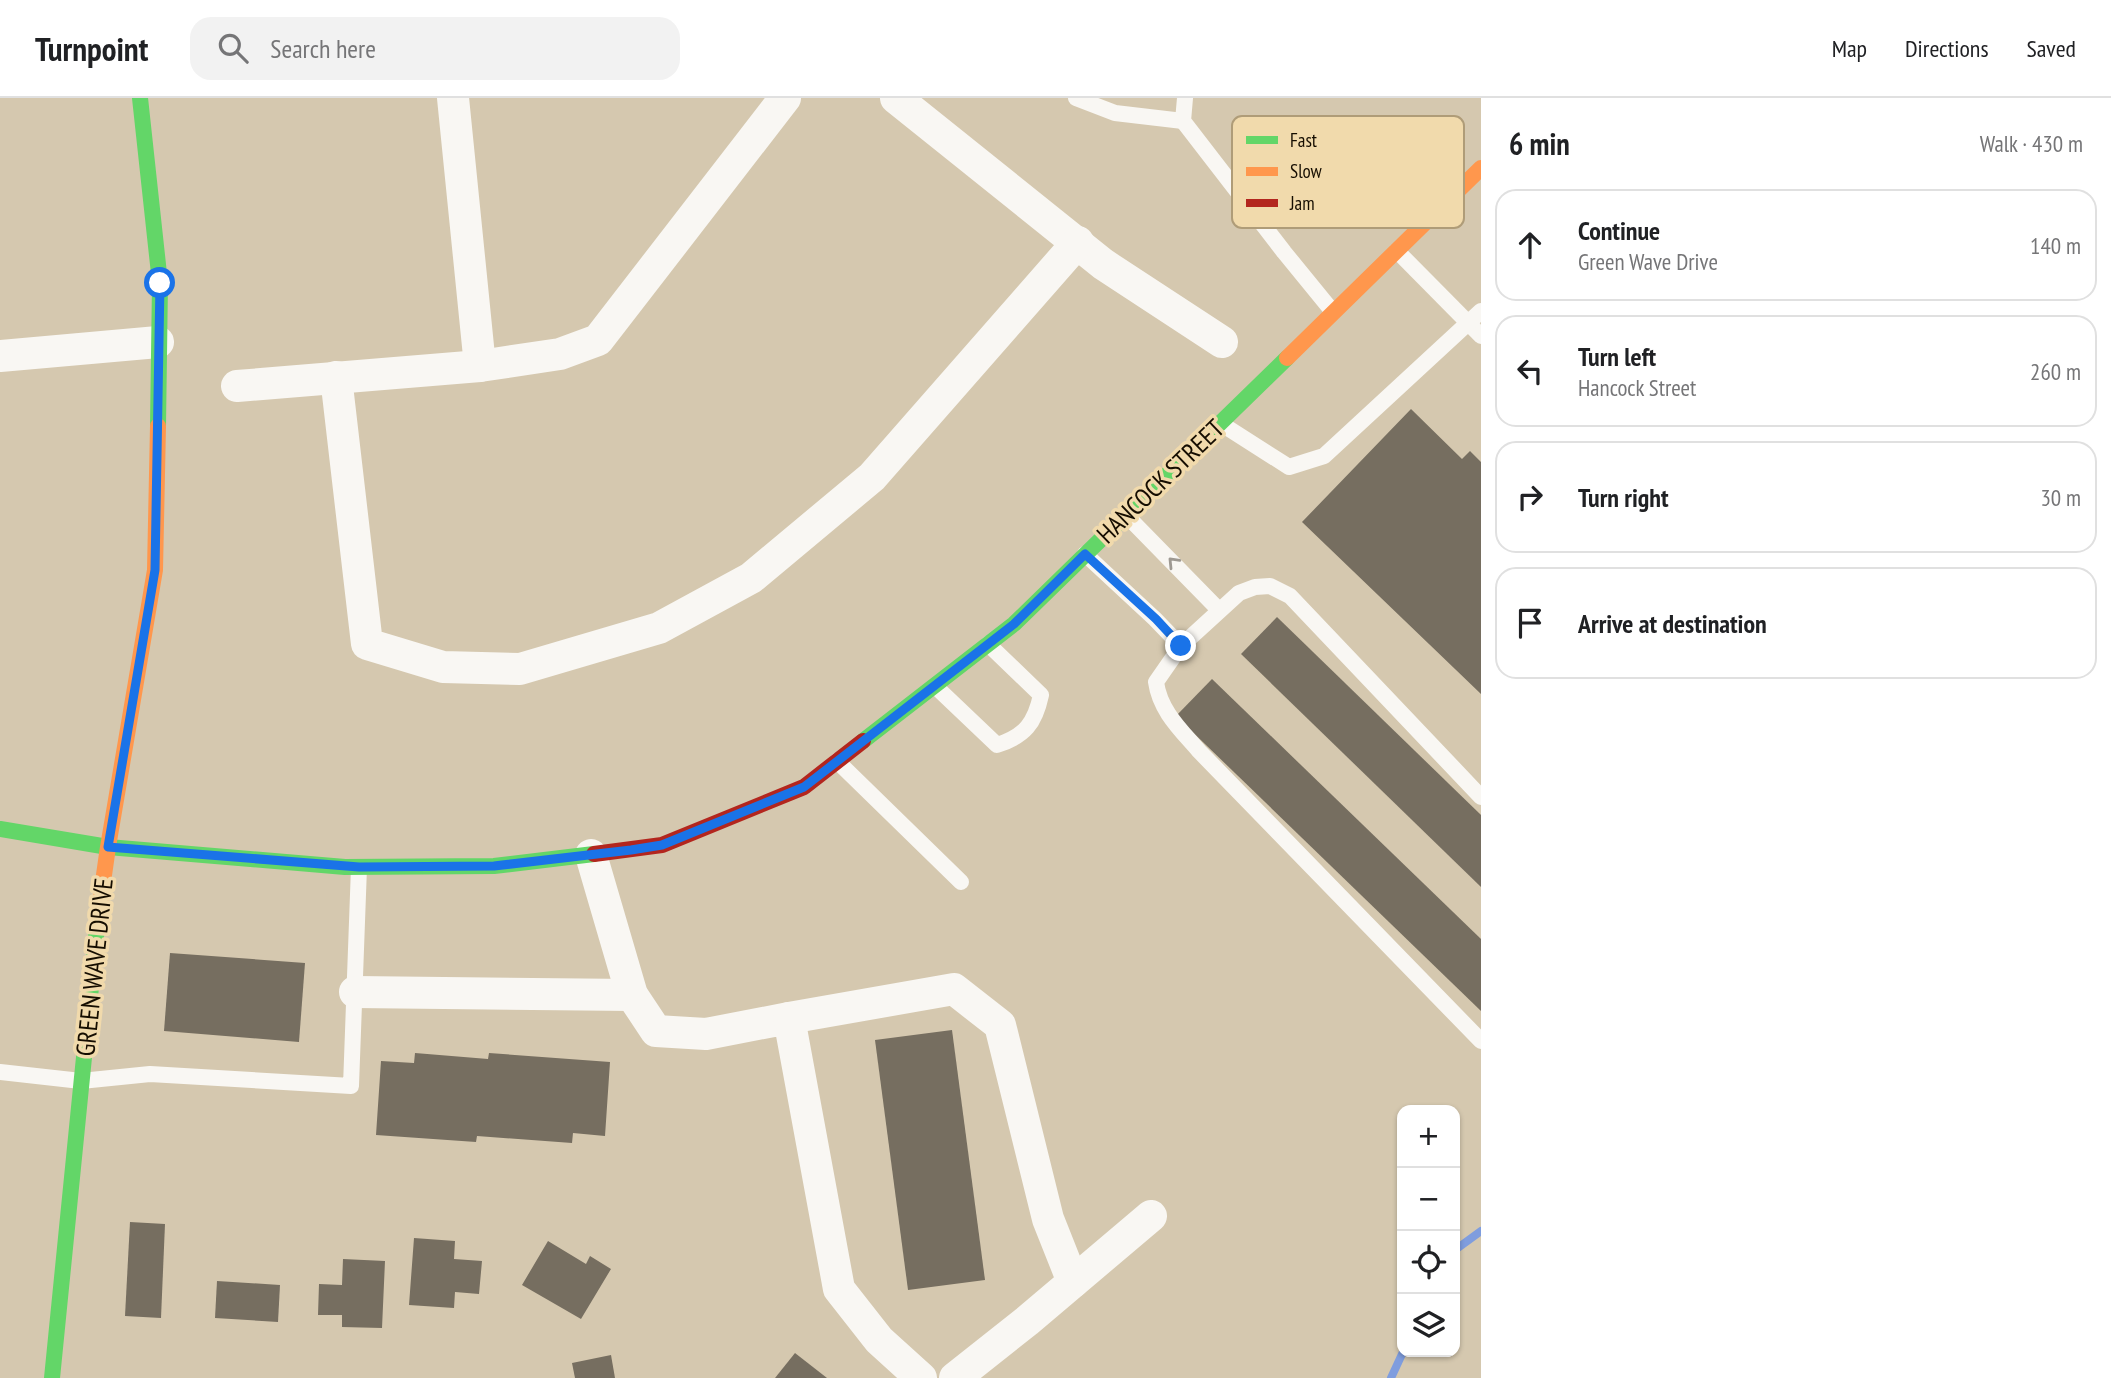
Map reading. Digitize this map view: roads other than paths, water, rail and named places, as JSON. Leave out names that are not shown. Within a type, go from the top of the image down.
[{"type":"street","name":"GREEN WAVE DRIVE","points":[[52,1378],[95,942],[108,847],[155,570],[160,283],[140,98]]},
{"type":"street","points":[[453,98],[480,366]]},
{"type":"street","points":[[237,386],[480,366],[560,354],[598,340],[785,98]]},
{"type":"street","points":[[896,98],[1103,264],[1160,304],[1222,342]]},
{"type":"street","name":"HANCOCK STREET","points":[[1464,184],[1481,167]]},
{"type":"street","name":"HANCOCK STREET","points":[[0,829],[108,847],[359,867],[494,866],[662,845],[804,787],[1014,624],[1419,228]]},
{"type":"street","points":[[337,377],[367,644],[443,667],[520,669],[659,628],[751,578],[872,477],[1078,242]]},
{"type":"street","points":[[0,356],[158,342]]},
{"type":"street","points":[[591,855],[632,995],[656,1031],[705,1034],[954,989],[1000,1026],[1048,1219],[1073,1282]]},
{"type":"street","points":[[355,992],[632,995]]},
{"type":"street","points":[[789,1018],[839,1289],[879,1340],[921,1378]]},
{"type":"street","points":[[955,1378],[1151,1216]]},
{"type":"lane","points":[[1076,98],[1115,113],[1183,121]]},
{"type":"lane","points":[[1185,98],[1183,121],[1232,185]]},
{"type":"lane","points":[[1265,228],[1333,312]]},
{"type":"lane","points":[[1396,250],[1475,317],[1481,336]]},
{"type":"lane","points":[[1220,423],[1289,467],[1324,456],[1475,317]]},
{"type":"lane","points":[[1126,515],[1219,610]]},
{"type":"lane","points":[[1085,554],[1156,619],[1181,646]]},
{"type":"lane","points":[[1481,797],[1290,596],[1270,586],[1255,586],[1239,593],[1181,646],[1156,682],[1158,695],[1167,713],[1199,751],[1481,1041]]},
{"type":"lane","points":[[935,686],[997,745],[1015,739],[1027,729],[1038,712],[1041,695],[988,644]]},
{"type":"lane","points":[[837,761],[961,882]]},
{"type":"lane","points":[[0,1072],[81,1081],[150,1074],[351,1086],[359,867]]},
{"type":"waterway","points":[[1460,1246],[1481,1231]]},
{"type":"waterway","points":[[1391,1378],[1401,1357]]}]
